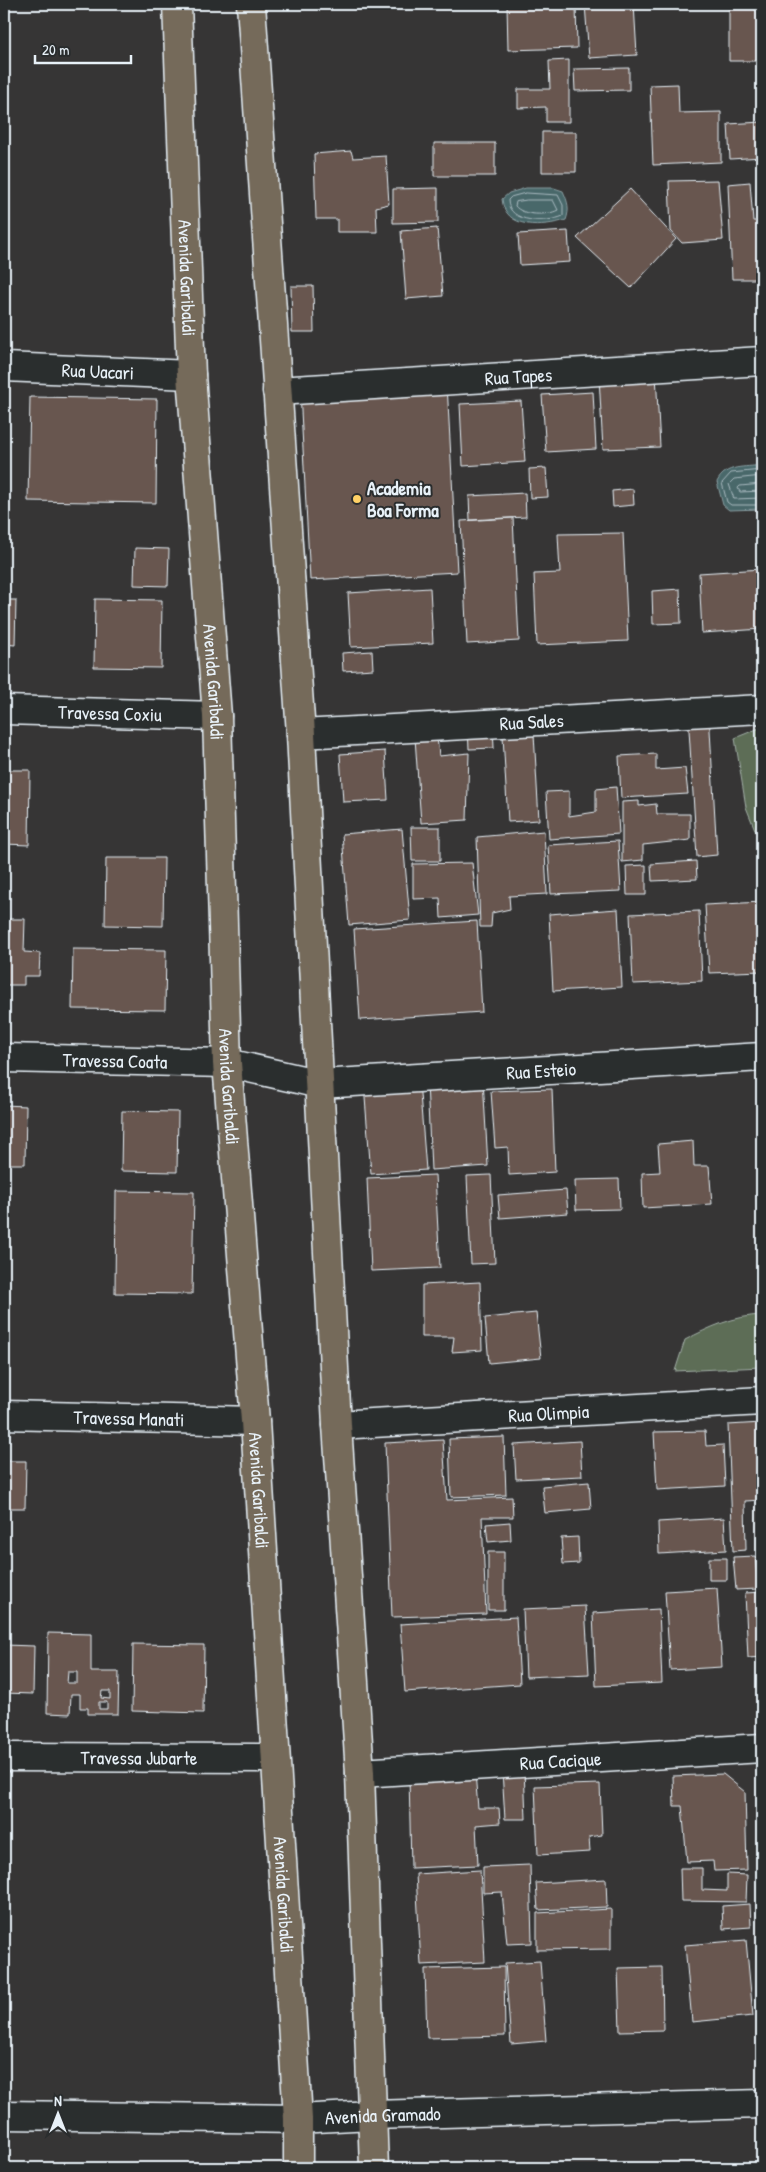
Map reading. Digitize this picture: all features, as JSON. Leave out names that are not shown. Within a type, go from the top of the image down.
[{"type":"main road","name":"Avenida Garibaldi","points":[[177,4],[191,375],[217,716],[227,1063],[255,1420],[298,2119],[298,2168]]},
{"type":"main road","points":[[251,4],[301,734],[337,1425],[360,1774],[374,2168]]},
{"type":"street","name":"Rua Tapes","points":[[277,390],[762,361]]},
{"type":"street","name":"Rua Uacari","points":[[4,367],[191,375]]},
{"type":"street","name":"Rua Sales","points":[[301,734],[762,709]]},
{"type":"street","name":"Travessa Coxiu","points":[[4,710],[217,716]]},
{"type":"street","name":"Rua Esteio","points":[[227,1063],[320,1084],[762,1056]]},
{"type":"street","name":"Travessa Coata","points":[[4,1058],[227,1063]]},
{"type":"street","name":"Rua Olimpia","points":[[337,1425],[762,1401]]},
{"type":"street","name":"Travessa Manati","points":[[4,1415],[255,1420]]},
{"type":"street","name":"Rua Cacique","points":[[360,1774],[762,1748]]},
{"type":"street","name":"Travessa Jubarte","points":[[4,1757],[275,1758]]},
{"type":"street","name":"Avenida Gramado","points":[[4,2114],[298,2119],[371,2115],[762,2104]]},
{"type":"green space","points":[[762,727],[762,837],[758,837],[746,807],[735,738]]},
{"type":"green space","points":[[762,1315],[762,1367],[675,1371],[685,1340],[722,1323]]},
{"type":"water","points":[[526,188],[554,188],[563,191],[568,205],[566,220],[536,225],[526,224],[510,216],[505,209],[502,199],[509,193]]},
{"type":"water","points":[[762,465],[762,509],[729,510],[723,505],[717,482],[721,476],[725,472],[736,468]]},
{"type":"building","points":[[507,4],[576,4],[577,48],[508,50]]},
{"type":"building","points":[[585,4],[634,4],[637,55],[589,58]]},
{"type":"building","points":[[729,4],[762,4],[762,61],[729,61]]},
{"type":"building","points":[[569,60],[569,122],[546,122],[546,107],[518,108],[518,89],[550,89],[549,61]]},
{"type":"building","points":[[629,68],[629,90],[575,91],[574,69]]},
{"type":"building","points":[[678,84],[679,113],[721,112],[721,162],[653,165],[650,85]]},
{"type":"building","points":[[762,122],[762,157],[730,159],[728,124]]},
{"type":"building","points":[[542,132],[576,132],[576,172],[542,172]]},
{"type":"building","points":[[434,143],[495,143],[495,176],[434,176]]},
{"type":"building","points":[[351,151],[353,158],[386,156],[389,204],[376,207],[377,232],[337,232],[337,219],[316,219],[314,154]]},
{"type":"building","points":[[718,180],[723,240],[682,243],[671,231],[669,181]]},
{"type":"building","points":[[750,182],[753,221],[762,221],[762,279],[732,279],[728,184]]},
{"type":"building","points":[[438,188],[438,222],[393,223],[393,189]]},
{"type":"building","points":[[630,189],[676,239],[631,288],[577,238]]},
{"type":"building","points":[[437,228],[443,296],[406,299],[401,231]]},
{"type":"building","points":[[568,231],[570,262],[520,265],[518,234]]},
{"type":"building","points":[[291,286],[313,286],[314,332],[292,332]]},
{"type":"building","points":[[656,374],[660,447],[603,449],[599,377]]},
{"type":"building","points":[[447,384],[457,572],[310,580],[300,392]]},
{"type":"building","points":[[593,392],[596,449],[546,452],[542,395]]},
{"type":"building","points":[[30,397],[157,399],[156,503],[28,501]]},
{"type":"building","points":[[521,401],[525,462],[463,466],[460,404]]},
{"type":"building","points":[[4,410],[6,410],[5,479],[4,479]]},
{"type":"building","points":[[546,468],[548,497],[530,498],[529,469]]},
{"type":"building","points":[[633,489],[634,505],[613,507],[612,491]]},
{"type":"building","points":[[525,493],[526,517],[470,520],[469,496]]},
{"type":"building","points":[[513,518],[519,641],[467,644],[461,521]]},
{"type":"building","points":[[623,533],[628,641],[537,645],[534,574],[560,573],[558,534]]},
{"type":"building","points":[[135,548],[169,549],[168,586],[134,585]]},
{"type":"building","points":[[762,569],[762,629],[702,633],[699,573]]},
{"type":"building","points":[[430,588],[433,643],[351,647],[348,593]]},
{"type":"building","points":[[680,589],[681,623],[653,624],[652,591]]},
{"type":"building","points":[[95,599],[162,600],[161,668],[94,667]]},
{"type":"building","points":[[4,600],[16,600],[15,645],[4,644]]},
{"type":"building","points":[[372,651],[373,669],[343,671],[342,653]]},
{"type":"building","points":[[709,712],[717,855],[697,857],[688,714]]},
{"type":"building","points":[[493,726],[494,748],[469,749],[468,727]]},
{"type":"building","points":[[534,734],[539,820],[508,822],[503,736]]},
{"type":"building","points":[[437,737],[439,756],[469,753],[467,820],[421,823],[415,738]]},
{"type":"building","points":[[385,751],[388,800],[343,802],[340,754]]},
{"type":"building","points":[[656,754],[656,770],[685,768],[688,794],[621,798],[619,756]]},
{"type":"building","points":[[4,770],[30,770],[29,845],[4,844]]},
{"type":"building","points":[[616,787],[619,834],[549,839],[546,792],[569,791],[569,816],[596,812],[596,789]]},
{"type":"building","points":[[639,801],[639,806],[656,804],[657,814],[690,814],[690,840],[643,845],[643,860],[622,862],[622,802]]},
{"type":"building","points":[[411,827],[440,827],[440,861],[412,861]]},
{"type":"building","points":[[402,829],[410,920],[349,925],[342,834]]},
{"type":"building","points":[[544,831],[547,894],[509,896],[510,909],[492,913],[491,927],[480,927],[477,837]]},
{"type":"building","points":[[618,841],[621,891],[551,894],[548,845]]},
{"type":"building","points":[[106,858],[164,858],[163,926],[105,925]]},
{"type":"building","points":[[696,861],[697,879],[652,881],[651,864]]},
{"type":"building","points":[[472,863],[478,915],[441,918],[440,898],[413,899],[413,864]]},
{"type":"building","points":[[646,865],[646,895],[627,895],[626,866]]},
{"type":"building","points":[[762,902],[762,971],[709,973],[705,905]]},
{"type":"building","points":[[618,909],[622,987],[553,991],[549,914]]},
{"type":"building","points":[[699,911],[702,981],[633,984],[630,914]]},
{"type":"building","points":[[4,919],[25,919],[24,952],[40,953],[39,976],[24,976],[24,985],[5,985],[5,1006]]},
{"type":"building","points":[[477,921],[482,1012],[360,1020],[354,929]]},
{"type":"building","points":[[73,949],[166,950],[165,1010],[72,1009]]},
{"type":"building","points":[[483,1079],[488,1166],[431,1170],[427,1082]]},
{"type":"building","points":[[419,1081],[426,1170],[371,1174],[364,1085]]},
{"type":"building","points":[[552,1089],[555,1172],[509,1175],[508,1147],[495,1148],[491,1091]]},
{"type":"building","points":[[4,1105],[26,1106],[25,1164],[4,1164]]},
{"type":"building","points":[[122,1111],[178,1112],[177,1172],[121,1171]]},
{"type":"building","points":[[693,1141],[694,1166],[709,1166],[712,1204],[643,1208],[642,1173],[660,1172],[658,1144]]},
{"type":"building","points":[[435,1175],[440,1268],[371,1271],[367,1178]]},
{"type":"building","points":[[491,1175],[495,1263],[471,1264],[467,1176]]},
{"type":"building","points":[[619,1179],[620,1209],[576,1210],[575,1180]]},
{"type":"building","points":[[566,1190],[568,1213],[500,1218],[498,1195]]},
{"type":"building","points":[[116,1191],[194,1192],[192,1294],[115,1293]]},
{"type":"building","points":[[480,1282],[482,1350],[452,1352],[454,1337],[422,1337],[422,1285]]},
{"type":"building","points":[[536,1313],[541,1358],[489,1363],[485,1318]]},
{"type":"building","points":[[762,1423],[762,1500],[745,1501],[746,1550],[733,1551],[728,1425]]},
{"type":"building","points":[[705,1431],[706,1446],[723,1445],[725,1486],[657,1490],[654,1432]]},
{"type":"building","points":[[504,1437],[506,1495],[451,1497],[449,1439]]},
{"type":"building","points":[[443,1440],[447,1500],[512,1497],[513,1517],[482,1517],[486,1614],[392,1617],[385,1443]]},
{"type":"building","points":[[580,1441],[582,1476],[516,1479],[514,1445]]},
{"type":"building","points":[[4,1461],[26,1461],[25,1508],[4,1508]]},
{"type":"building","points":[[589,1482],[591,1509],[545,1513],[542,1486]]},
{"type":"building","points":[[724,1518],[726,1550],[659,1554],[658,1522]]},
{"type":"building","points":[[510,1522],[511,1540],[488,1542],[486,1524]]},
{"type":"building","points":[[578,1537],[579,1563],[563,1564],[561,1538]]},
{"type":"building","points":[[488,1552],[504,1552],[504,1610],[488,1610]]},
{"type":"building","points":[[755,1556],[758,1589],[736,1590],[733,1557]]},
{"type":"building","points":[[709,1558],[727,1558],[727,1580],[709,1580]]},
{"type":"building","points":[[717,1588],[722,1667],[670,1670],[665,1591]]},
{"type":"building","points":[[762,1592],[762,1657],[748,1658],[745,1593]]},
{"type":"building","points":[[585,1606],[589,1674],[526,1677],[523,1609]]},
{"type":"building","points":[[659,1609],[662,1683],[596,1686],[593,1613]]},
{"type":"building","points":[[516,1617],[520,1684],[405,1692],[400,1624]]},
{"type":"building","points":[[48,1633],[91,1634],[91,1672],[119,1672],[118,1714],[88,1714],[88,1708],[80,1708],[80,1694],[71,1694],[70,1714],[47,1713]],"holes":[[[68,1672],[77,1672],[77,1683],[67,1683]],[[102,1691],[110,1691],[110,1699],[101,1698]],[[99,1702],[107,1702],[107,1709],[99,1709]]]},
{"type":"building","points":[[133,1644],[204,1645],[203,1713],[132,1711]]},
{"type":"building","points":[[4,1645],[34,1646],[33,1694],[4,1693]]},
{"type":"building","points":[[524,1769],[526,1819],[505,1819],[502,1770]]},
{"type":"building","points":[[475,1773],[478,1808],[499,1808],[500,1823],[476,1825],[478,1865],[411,1868],[409,1776]]},
{"type":"building","points":[[723,1774],[745,1792],[747,1870],[714,1871],[713,1861],[687,1862],[682,1806],[674,1806],[673,1776]]},
{"type":"building","points":[[600,1784],[602,1835],[589,1837],[590,1852],[538,1855],[535,1786]]},
{"type":"building","points":[[530,1865],[532,1943],[507,1944],[502,1892],[483,1893],[483,1867]]},
{"type":"building","points":[[680,1868],[702,1868],[702,1890],[727,1891],[727,1874],[747,1875],[746,1902],[681,1901]]},
{"type":"building","points":[[480,1870],[485,1962],[421,1965],[416,1874]]},
{"type":"building","points":[[606,1879],[607,1907],[538,1910],[536,1883]]},
{"type":"building","points":[[750,1904],[751,1927],[723,1929],[722,1906]]},
{"type":"building","points":[[611,1909],[611,1949],[537,1950],[537,1913]]},
{"type":"building","points":[[746,1940],[753,2016],[692,2022],[685,1945]]},
{"type":"building","points":[[540,1961],[546,2041],[511,2044],[505,1963]]},
{"type":"building","points":[[504,1967],[505,2036],[427,2038],[425,1969]]},
{"type":"building","points":[[662,1967],[663,2030],[620,2031],[618,1968]]},
{"type":"building","points":[[758,1970],[762,1970],[762,2017],[761,2017]]},
{"type":"place","name":"Academia Boa Forma","points":[[357,499]]}]
